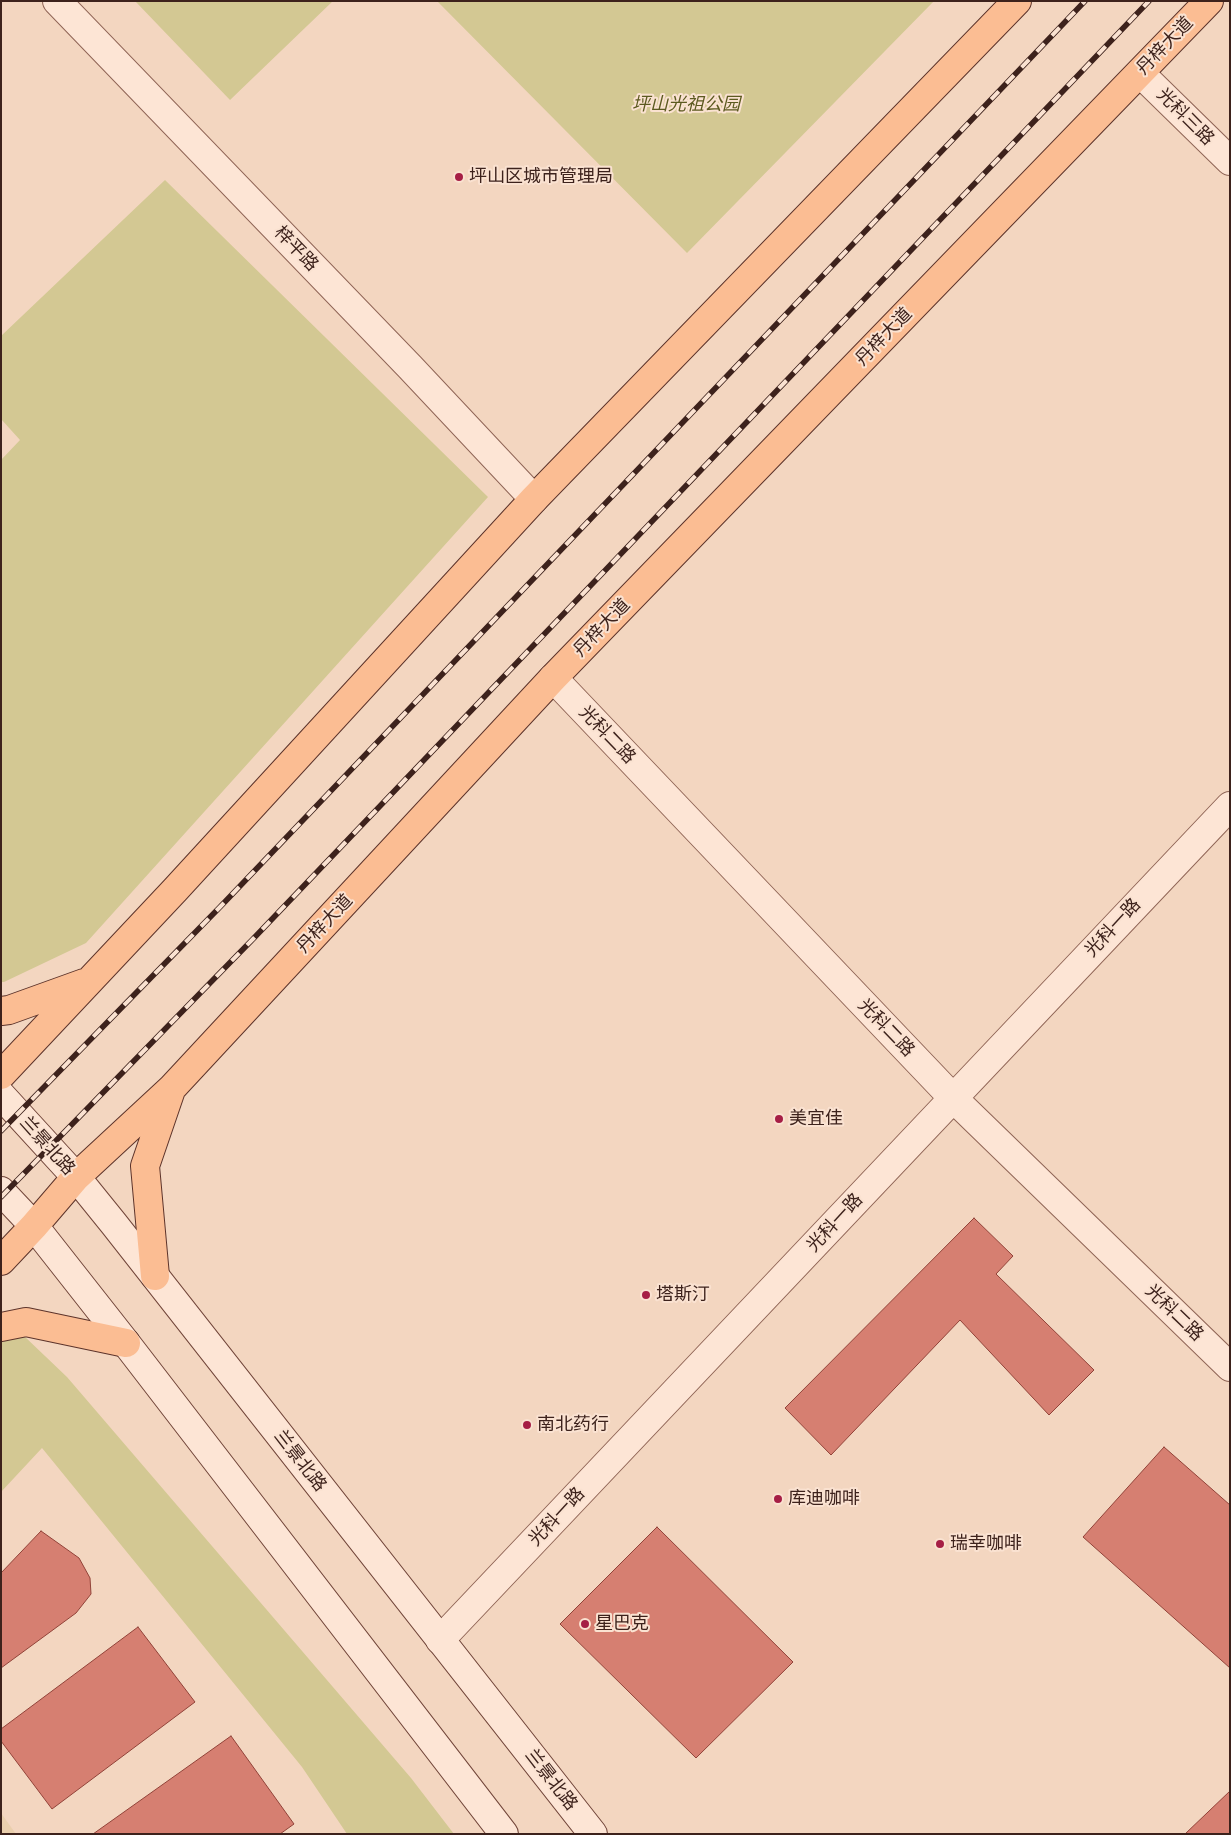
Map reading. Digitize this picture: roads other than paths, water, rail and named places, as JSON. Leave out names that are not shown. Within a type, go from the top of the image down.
[{"type":"main road","points":[[1,1076],[534,499],[1017,1]]},
{"type":"main road","name":"丹梓大道","points":[[1,1261],[76,1178],[172,1088],[553,678],[1209,1]]},
{"type":"main road","points":[[1,1011],[9,1010],[88,982]]},
{"type":"main road","points":[[155,1276],[145,1166],[172,1088]]},
{"type":"main road","points":[[1,1327],[26,1322],[126,1343]]},
{"type":"street","name":"梓平路","points":[[57,1],[390,346],[534,499]]},
{"type":"street","name":"光科三路","points":[[1140,73],[1230,161]]},
{"type":"street","name":"光科二路","points":[[553,678],[953,1098],[1230,1367]]},
{"type":"street","name":"光科一路","points":[[440,1640],[1230,806]]},
{"type":"street","name":"兰景北路","points":[[1,1095],[76,1178],[155,1276],[593,1834]]},
{"type":"street","points":[[1,1191],[34,1226],[126,1343],[504,1834]]},
{"type":"railway","points":[[1,1131],[220,907],[1085,1]]},
{"type":"railway","points":[[1,1197],[253,939],[1149,1]]},
{"type":"place","name":"坪山区城市管理局","points":[[459,177]]},
{"type":"place","name":"美宜佳","points":[[779,1119]]},
{"type":"place","name":"塔斯汀","points":[[646,1295]]},
{"type":"place","name":"南北药行","points":[[527,1425]]},
{"type":"place","name":"库迪咖啡","points":[[778,1499]]},
{"type":"place","name":"瑞幸咖啡","points":[[940,1544]]},
{"type":"place","name":"星巴克","points":[[585,1624]]},
{"type":"park label","name":"坪山光祖公园","points":[[686,105]]}]
